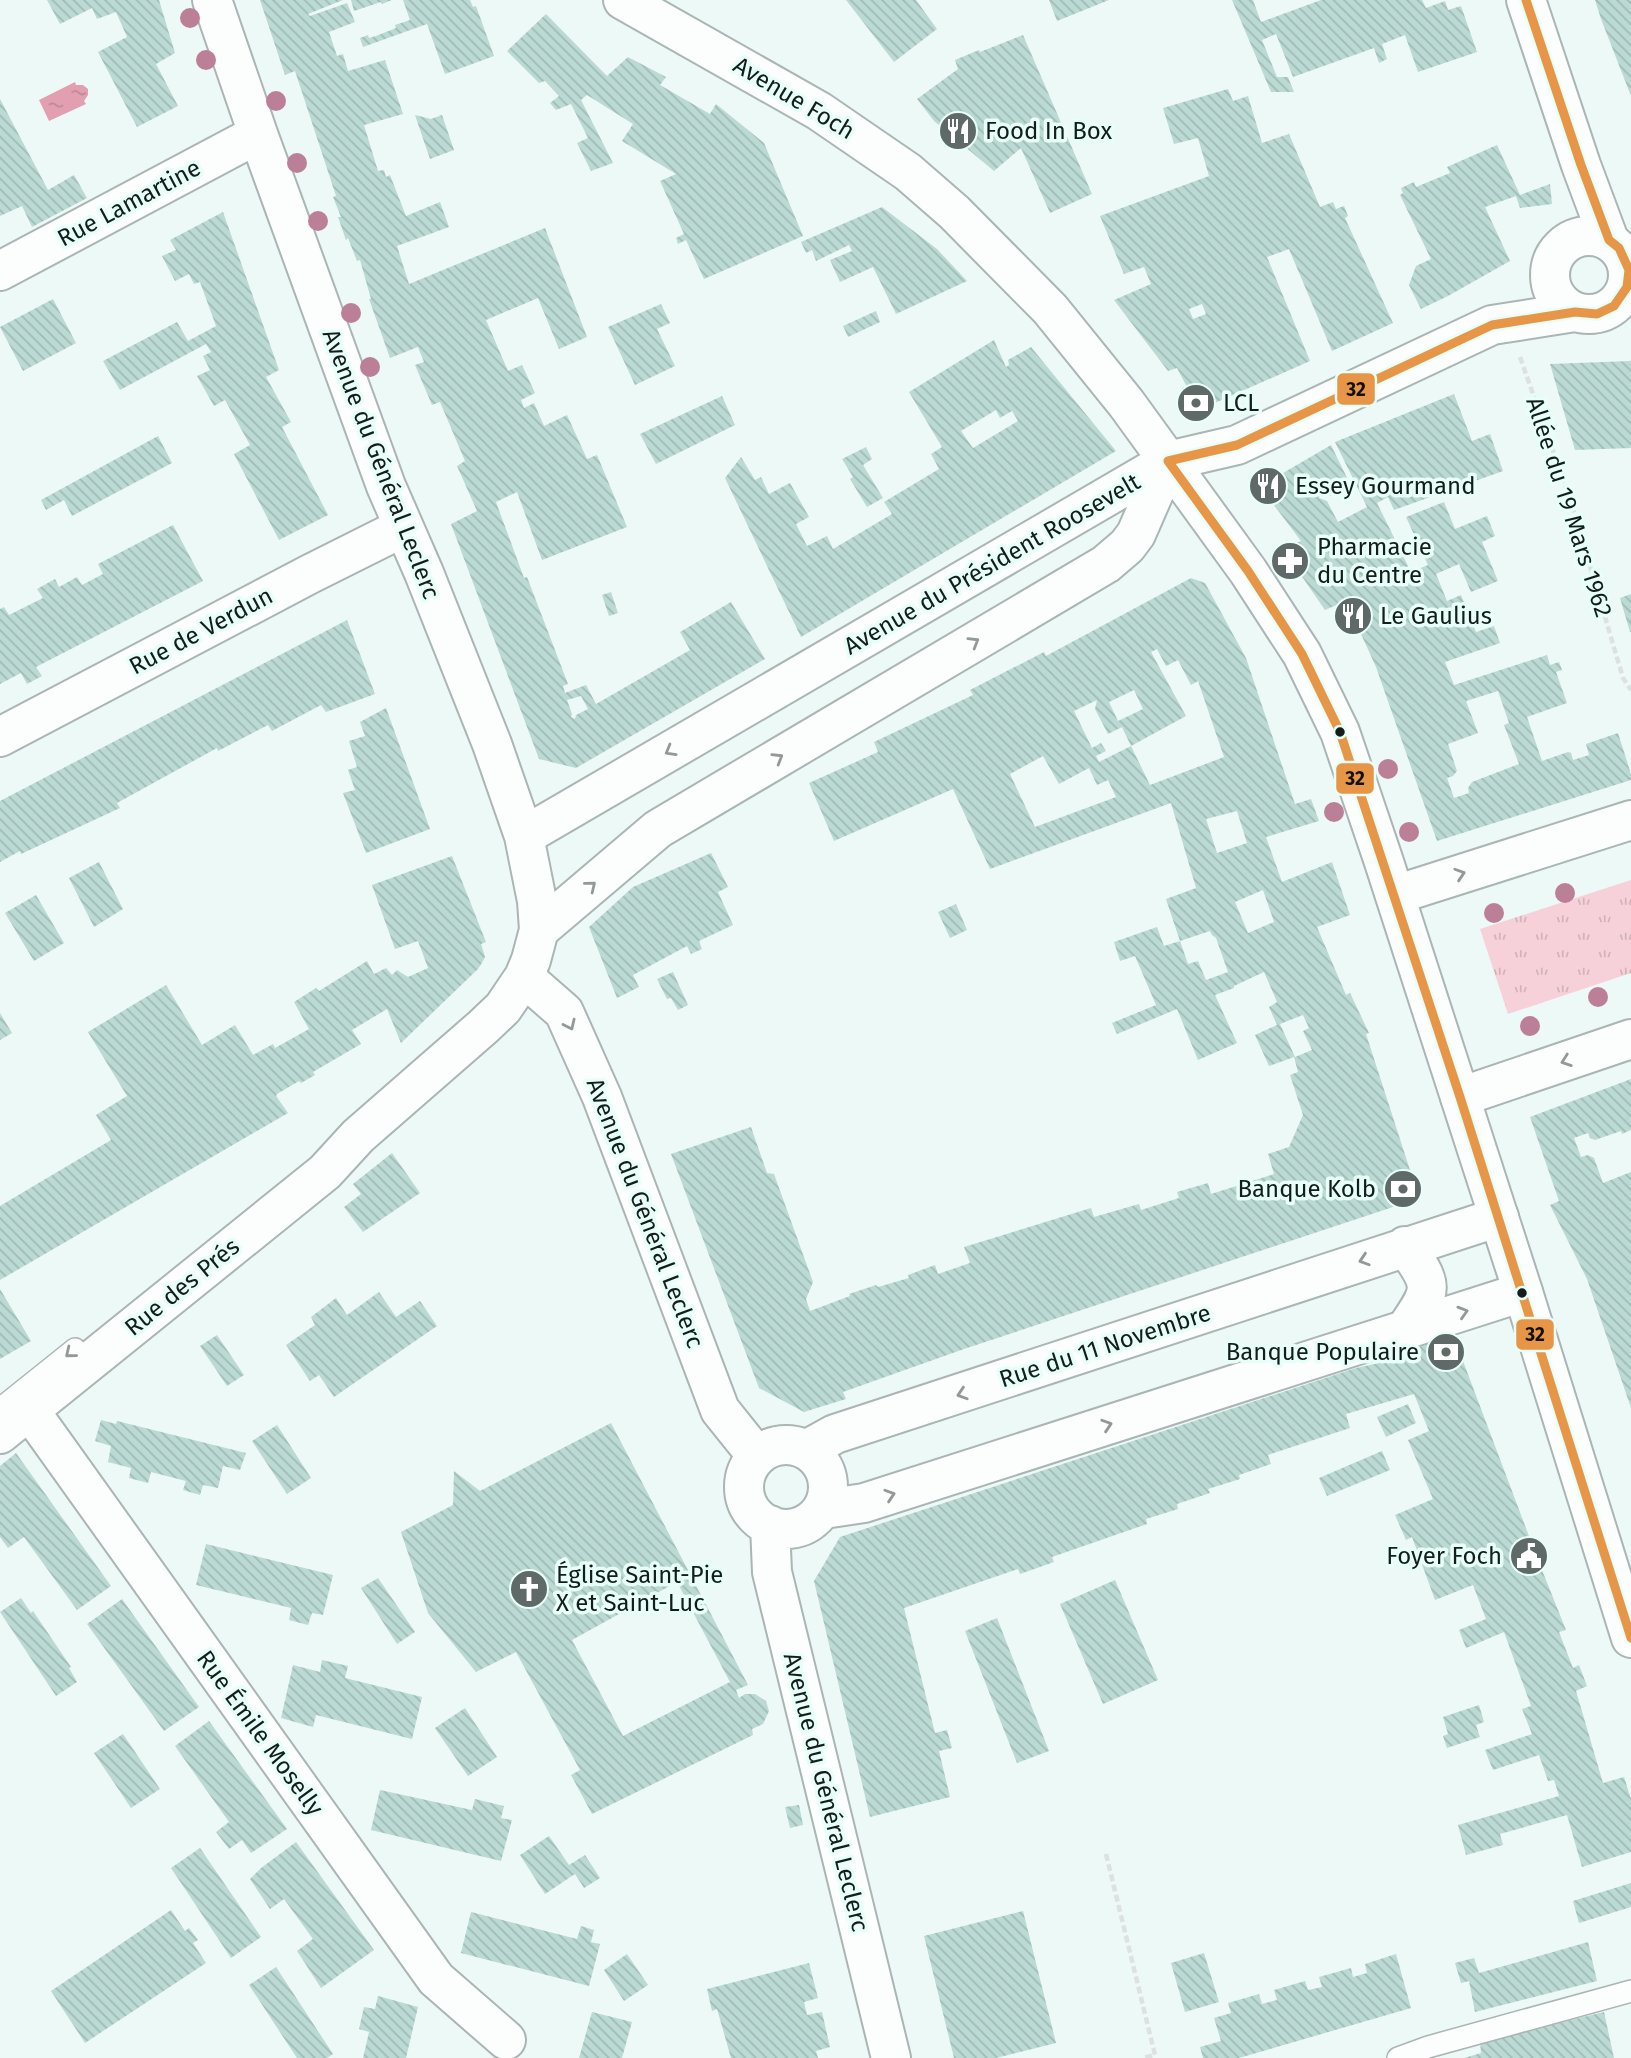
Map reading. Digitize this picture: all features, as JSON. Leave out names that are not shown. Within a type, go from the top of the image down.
[{"type":"street","name":"Avenue du Général Leclerc","points":[[212,0],[402,528],[424,573],[492,744],[524,836],[535,883],[539,930]]},
{"type":"street","name":"Avenue Foch","points":[[623,0],[829,117],[908,172],[954,212],[1050,309],[1134,413],[1168,461]]},
{"type":"street","points":[[1525,0],[1609,240]]},
{"type":"street","name":"Rue Lamartine","points":[[0,271],[258,134]]},
{"type":"street","points":[[1575,312],[1563,304],[1553,290],[1550,275],[1560,251],[1581,165]]},
{"type":"street","points":[[1500,324],[1560,251],[1588,236],[1609,240],[1623,254],[1629,270],[1629,288],[1614,306],[1597,314],[1575,312],[1500,324],[1237,445],[1168,461],[1248,571],[1302,654],[1340,732],[1499,1217],[1631,1638]]},
{"type":"street","name":"Avenue du Président Roosevelt","points":[[524,836],[1168,461]]},
{"type":"street","name":"Avenue du Président Roosevelt","points":[[539,930],[658,829],[1106,564],[1127,546],[1136,534],[1168,461]]},
{"type":"street","name":"Rue de Verdun","points":[[0,737],[402,528]]},
{"type":"street","points":[[1395,895],[1631,820]]},
{"type":"street","name":"Rue des Prés","points":[[0,1434],[15,1410],[325,1172],[358,1136],[483,1027],[503,1007],[524,977],[539,930]]},
{"type":"street","name":"Avenue du Général Leclerc","points":[[524,977],[564,1012],[602,1097],[720,1409],[757,1456]]},
{"type":"street","points":[[1460,1097],[1631,1039]]},
{"type":"street","name":"Rue du 11 Novembre","points":[[806,1450],[835,1434],[1499,1217]]},
{"type":"street","points":[[1405,1246],[1424,1274],[1427,1290],[1426,1300],[1405,1329]]},
{"type":"street","points":[[824,1509],[828,1481],[821,1463],[806,1450],[792,1444],[773,1446],[757,1456],[748,1469],[744,1487],[748,1504],[755,1515],[770,1525],[790,1528],[804,1525],[824,1509],[864,1503],[1523,1292]]},
{"type":"street","name":"Rue Émile Moselly","points":[[15,1410],[436,1979],[506,2040]]},
{"type":"street","name":"Avenue du Général Leclerc","points":[[770,1525],[772,1572],[891,2058]]},
{"type":"lane","points":[[1398,2058],[1428,2047],[1631,1991]]},
{"type":"path","name":"Allée du 19 Mars 1962","points":[[1500,324],[1572,505],[1623,678],[1631,690]]},
{"type":"path","points":[[1105,1854],[1155,2055],[1143,2058]]},
{"type":"green space","points":[[1631,880],[1631,973],[1508,1014],[1480,929]]},
{"type":"water","points":[[75,82],[76,85],[83,85],[88,89],[84,101],[86,104],[49,121],[39,100]]},
{"type":"building","points":[[47,0],[159,0],[175,53],[156,64],[178,106],[137,127],[98,52],[127,37],[116,12],[97,19],[92,8],[60,24]]},
{"type":"building","points":[[260,0],[343,0],[308,14],[310,16],[347,3],[355,22],[329,32],[337,56],[343,54],[348,71],[385,60],[403,114],[364,125],[378,171],[384,170],[386,177],[390,175],[406,216],[440,202],[449,227],[397,246],[409,284],[545,228],[587,337],[559,349],[538,298],[486,320],[508,371],[522,365],[535,393],[521,400],[524,408],[534,403],[544,426],[567,415],[587,459],[597,455],[627,527],[542,560],[517,492],[496,502],[568,684],[563,686],[565,693],[586,685],[596,704],[690,650],[680,632],[731,602],[765,659],[576,768],[539,759],[451,524],[477,511],[457,466],[465,461],[440,402],[432,405],[415,365],[424,362],[418,347],[390,358],[369,299],[360,260],[357,261],[348,238],[346,240],[338,217],[341,217],[333,197],[336,196],[295,71],[285,75]],"holes":[[[581,696],[588,709],[576,715],[575,719],[571,717],[567,700]]]},
{"type":"building","points":[[351,0],[392,0],[354,11]]},
{"type":"building","points":[[403,0],[470,0],[473,7],[476,6],[494,56],[445,74],[427,24],[363,47],[360,38],[376,36],[410,20]]},
{"type":"building","points":[[846,0],[916,0],[937,29],[894,62]]},
{"type":"building","points":[[1049,0],[1109,0],[1057,21]]},
{"type":"building","points":[[1232,0],[1253,0],[1261,22],[1321,0],[1422,0],[1426,8],[1445,1],[1448,10],[1461,6],[1477,52],[1418,72],[1405,35],[1382,44],[1387,59],[1379,63],[1374,48],[1293,77],[1276,34],[1262,40],[1277,77],[1288,77],[1294,92],[1271,92]]},
{"type":"building","points":[[1595,0],[1631,0],[1631,96],[1601,19]]},
{"type":"building","points":[[546,14],[607,76],[628,57],[666,77],[660,85],[710,114],[716,104],[764,143],[803,236],[704,279],[686,240],[678,244],[676,238],[684,234],[660,181],[676,174],[622,141],[633,124],[587,95],[581,100],[613,163],[591,171],[577,143],[588,138],[571,104],[556,110],[550,103],[559,96],[545,81],[539,83],[507,51]]},
{"type":"building","points":[[1023,35],[1092,194],[1050,213],[1021,148],[994,171],[934,121],[917,99],[958,69],[955,60]]},
{"type":"building","points":[[1228,89],[1233,101],[1248,96],[1262,143],[1289,134],[1320,207],[1333,202],[1336,209],[1344,206],[1348,216],[1345,218],[1393,323],[1332,351],[1289,249],[1267,257],[1310,361],[1199,410],[1177,368],[1168,371],[1114,300],[1151,284],[1144,267],[1124,274],[1100,216],[1209,176],[1198,138],[1174,144],[1163,108]],"holes":[[[1202,304],[1206,314],[1193,319],[1189,309]]]},
{"type":"building","points":[[0,99],[48,190],[74,175],[87,198],[32,227],[22,206],[0,216]]},
{"type":"building","points":[[415,115],[431,119],[442,115],[454,150],[430,159]]},
{"type":"building","points":[[1497,145],[1520,195],[1550,184],[1552,204],[1520,208],[1516,196],[1485,207],[1510,261],[1421,309],[1409,285],[1416,266],[1431,259],[1400,195],[1403,193],[1401,188],[1414,182],[1416,187],[1450,173],[1447,167]]},
{"type":"building","points":[[882,207],[937,249],[967,281],[896,314],[873,267],[840,282],[830,260],[852,251],[849,245],[816,261],[812,250],[806,253],[801,242]]},
{"type":"building","points":[[223,212],[279,370],[266,377],[291,422],[282,427],[328,515],[279,540],[234,454],[250,445],[225,400],[214,406],[197,376],[210,370],[203,356],[211,352],[206,344],[120,390],[103,361],[177,322],[188,341],[216,326],[200,282],[194,284],[189,274],[175,281],[162,256],[176,250],[170,240]]},
{"type":"building","points":[[53,299],[76,343],[23,371],[0,327]]},
{"type":"building","points":[[661,304],[670,323],[657,329],[675,366],[635,385],[608,327]]},
{"type":"building","points":[[876,311],[880,322],[848,337],[843,326]]},
{"type":"building","points":[[994,340],[1006,367],[1009,365],[1008,360],[1031,347],[1116,451],[801,637],[725,478],[741,457],[755,480],[761,477],[769,494],[790,483],[809,517],[796,524],[807,546],[827,536],[833,549],[892,514],[884,502],[939,469],[931,454],[942,447],[909,392]],"holes":[[[996,410],[1000,418],[1012,411],[1018,421],[973,448],[961,431]]]},
{"type":"building","points":[[1631,361],[1631,448],[1575,450],[1550,364]]},
{"type":"building","points":[[1454,394],[1472,441],[1490,434],[1503,471],[1394,510],[1388,497],[1377,503],[1411,572],[1428,565],[1406,517],[1444,502],[1455,529],[1487,516],[1495,536],[1482,542],[1498,581],[1471,592],[1459,564],[1436,574],[1447,601],[1461,595],[1476,632],[1494,626],[1500,643],[1445,662],[1454,685],[1547,655],[1550,665],[1559,662],[1562,670],[1556,672],[1567,703],[1527,717],[1542,761],[1568,752],[1573,760],[1589,755],[1586,744],[1618,733],[1631,780],[1437,841],[1376,667],[1346,601],[1325,610],[1283,549],[1301,541],[1264,492],[1271,480],[1331,445],[1351,486],[1330,496],[1321,492],[1319,498],[1327,501],[1338,522],[1367,507],[1335,442]],"holes":[[[1498,691],[1509,723],[1504,725],[1519,764],[1472,782],[1468,788],[1469,793],[1454,798],[1447,778],[1457,771],[1448,744],[1478,733],[1466,701]]]},
{"type":"building","points":[[722,396],[735,425],[656,464],[640,434]]},
{"type":"building","points":[[158,436],[172,463],[72,516],[64,500],[46,510],[41,500]]},
{"type":"building","points":[[866,447],[872,459],[863,465],[883,498],[867,507],[850,479],[853,477],[842,459]]},
{"type":"building","points":[[173,525],[203,581],[36,667],[42,676],[27,684],[21,673],[0,684],[0,609],[4,607],[9,615],[43,598],[37,589],[55,579],[59,587],[77,577],[82,585],[103,574],[98,564]]},
{"type":"building","points":[[1191,578],[1205,583],[1246,658],[1295,804],[1311,799],[1319,821],[1266,837],[1282,882],[1332,862],[1350,915],[1317,927],[1346,995],[1350,993],[1369,1033],[1366,1034],[1410,1170],[1396,1206],[964,1349],[843,1392],[846,1399],[804,1412],[759,1388],[671,1154],[751,1127],[767,1173],[774,1174],[813,1282],[806,1299],[810,1311],[876,1285],[878,1287],[909,1278],[908,1275],[935,1265],[938,1274],[970,1263],[964,1247],[1091,1208],[1094,1217],[1139,1204],[1141,1210],[1179,1198],[1177,1192],[1208,1183],[1211,1194],[1274,1174],[1268,1154],[1289,1147],[1303,1115],[1290,1075],[1298,1072],[1294,1057],[1269,1066],[1255,1035],[1277,1025],[1269,1007],[1277,1002],[1264,972],[1215,995],[1237,1043],[1198,1060],[1177,1009],[1117,1034],[1112,1023],[1156,1005],[1135,956],[1120,961],[1114,942],[1157,927],[1164,946],[1180,941],[1166,899],[1196,888],[1171,803],[990,869],[953,789],[834,841],[809,783],[878,752],[874,742],[973,695],[970,690],[1044,652],[1046,656]],"holes":[[[1157,649],[1166,666],[1178,660],[1191,685],[1198,681],[1224,757],[1150,785],[1131,746],[1186,716],[1151,652]],[[1134,690],[1143,709],[1118,721],[1109,702]],[[1097,700],[1095,709],[1108,734],[1122,727],[1131,746],[1099,762],[1096,756],[1106,751],[1101,743],[1092,748],[1074,711]],[[1043,756],[1059,784],[1089,768],[1097,785],[1108,780],[1116,797],[1035,827],[1010,774]],[[1237,811],[1247,843],[1217,853],[1206,819]],[[1263,890],[1274,922],[1248,933],[1235,902]],[[1210,931],[1216,938],[1228,972],[1206,980],[1198,961],[1188,964],[1180,941]],[[1303,1015],[1309,1028],[1303,1031],[1312,1050],[1295,1057],[1280,1024]]]},
{"type":"building","points":[[611,592],[618,613],[609,616],[602,595]]},
{"type":"building","points":[[1631,594],[1631,632],[1630,632],[1620,598]]},
{"type":"building","points":[[347,620],[375,694],[326,712],[321,705],[272,731],[268,725],[218,751],[217,748],[117,803],[120,808],[0,862],[0,801]]},
{"type":"building","points":[[386,708],[430,829],[366,853],[343,793],[355,790],[348,770],[357,767],[349,741],[365,736],[360,722]]},
{"type":"building","points":[[711,853],[728,887],[718,892],[733,925],[699,941],[702,949],[691,954],[687,946],[633,975],[639,987],[617,998],[589,927],[633,887]]},
{"type":"building","points":[[452,856],[486,942],[481,944],[485,957],[478,969],[401,1043],[387,1009],[352,1030],[361,1044],[313,1072],[315,1075],[277,1094],[288,1113],[0,1280],[0,1206],[111,1140],[96,1115],[127,1096],[88,1032],[166,985],[202,1045],[235,1025],[253,1055],[273,1044],[275,1048],[309,1029],[294,1002],[316,988],[319,991],[367,961],[374,974],[386,968],[392,975],[397,970],[408,977],[428,968],[418,941],[395,949],[372,885]]},
{"type":"building","points":[[99,862],[123,909],[94,927],[69,878]]},
{"type":"building","points":[[36,895],[64,943],[34,961],[5,913]]},
{"type":"building","points":[[956,904],[967,930],[950,938],[938,912]]},
{"type":"building","points":[[673,972],[688,1005],[678,1010],[671,998],[667,999],[657,979]]},
{"type":"building","points":[[0,1013],[12,1033],[0,1040]]},
{"type":"building","points":[[1631,1079],[1631,1130],[1595,1140],[1590,1138],[1588,1133],[1574,1138],[1581,1157],[1588,1155],[1594,1158],[1603,1183],[1631,1172],[1631,1408],[1587,1279],[1550,1205],[1559,1201],[1530,1117]]},
{"type":"building","points":[[392,1153],[420,1193],[363,1232],[344,1207],[361,1194],[353,1184]]},
{"type":"building","points":[[0,1289],[31,1341],[0,1359]]},
{"type":"building","points":[[379,1292],[396,1317],[420,1301],[437,1326],[334,1397],[319,1375],[310,1381],[286,1345],[315,1325],[311,1317],[336,1298],[347,1315]]},
{"type":"building","points":[[217,1335],[244,1375],[227,1386],[200,1346]]},
{"type":"building","points":[[1429,1344],[1463,1361],[1566,1630],[1559,1632],[1573,1668],[1579,1665],[1587,1686],[1576,1691],[1603,1783],[1624,1777],[1631,1799],[1631,1852],[1582,1867],[1567,1815],[1500,1834],[1503,1845],[1466,1855],[1458,1825],[1559,1796],[1554,1780],[1548,1781],[1539,1755],[1493,1770],[1485,1750],[1532,1734],[1522,1709],[1531,1706],[1504,1632],[1466,1648],[1459,1630],[1486,1619],[1473,1585],[1435,1600],[1412,1537],[1406,1540],[1395,1515],[1433,1499],[1408,1440],[1429,1431],[1414,1394],[1346,1414],[1350,1428],[1268,1455],[1271,1464],[1239,1475],[1240,1479],[1208,1489],[1210,1493],[1177,1504],[1178,1509],[1146,1519],[1147,1524],[1052,1557],[1054,1562],[1020,1574],[1018,1569],[904,1608],[935,1733],[947,1730],[952,1748],[939,1751],[950,1797],[870,1817],[814,1581],[840,1537],[1356,1368],[1402,1358],[1401,1353]]},
{"type":"building","points":[[1408,1404],[1416,1423],[1386,1437],[1377,1417]]},
{"type":"building","points":[[101,1420],[116,1424],[117,1421],[246,1453],[240,1470],[223,1466],[218,1488],[203,1485],[200,1495],[183,1490],[186,1481],[151,1472],[148,1483],[129,1478],[131,1468],[108,1462],[111,1446],[95,1441]]},
{"type":"building","name":"Église Saint-Pie X et Saint-Luc","points":[[611,1423],[748,1685],[736,1690],[739,1698],[745,1694],[755,1694],[766,1701],[769,1711],[763,1724],[752,1729],[753,1735],[592,1814],[571,1775],[580,1770],[516,1652],[476,1672],[428,1613],[401,1532],[453,1505],[454,1471],[480,1491]],"holes":[[[677,1582],[730,1682],[623,1736],[572,1640]]]},
{"type":"building","points":[[277,1425],[311,1478],[287,1494],[252,1441]]},
{"type":"building","points":[[1382,1451],[1390,1470],[1327,1496],[1319,1478]]},
{"type":"building","points":[[16,1453],[111,1586],[77,1610],[24,1537],[8,1548],[0,1537],[0,1466]]},
{"type":"building","points":[[206,1544],[333,1575],[323,1615],[312,1613],[308,1625],[289,1620],[291,1608],[196,1585]]},
{"type":"building","points":[[378,1578],[415,1632],[397,1644],[361,1588]]},
{"type":"building","points":[[1115,1580],[1158,1680],[1103,1704],[1060,1604]]},
{"type":"building","points":[[21,1598],[71,1667],[69,1668],[77,1682],[56,1696],[0,1612]]},
{"type":"building","points":[[122,1599],[199,1707],[164,1731],[87,1624]]},
{"type":"building","points":[[997,1618],[1049,1751],[1017,1763],[965,1631]]},
{"type":"building","points":[[322,1660],[348,1666],[345,1678],[422,1697],[412,1739],[316,1715],[313,1727],[281,1718],[293,1665],[320,1672]]},
{"type":"building","points":[[1479,1705],[1484,1722],[1476,1725],[1480,1737],[1447,1748],[1443,1736],[1448,1734],[1443,1717]]},
{"type":"building","points":[[465,1708],[497,1757],[468,1776],[435,1728]]},
{"type":"building","points":[[209,1721],[287,1829],[251,1853],[242,1840],[229,1849],[216,1832],[229,1822],[175,1746]]},
{"type":"building","points":[[123,1734],[160,1789],[131,1808],[94,1753]]},
{"type":"building","points":[[380,1790],[472,1810],[475,1799],[504,1806],[501,1818],[512,1820],[501,1861],[371,1830]]},
{"type":"building","points":[[799,1805],[803,1825],[790,1828],[785,1807]]},
{"type":"building","points":[[549,1836],[569,1865],[585,1855],[600,1878],[584,1888],[575,1874],[545,1894],[520,1855]]},
{"type":"building","points":[[296,1842],[374,1950],[321,1988],[297,1951],[313,1939],[284,1899],[270,1909],[250,1879]]},
{"type":"building","points":[[200,1848],[261,1937],[231,1958],[171,1868]]},
{"type":"building","points":[[1631,1883],[1631,1907],[1579,1923],[1573,1901]]},
{"type":"building","points":[[171,1910],[185,1931],[189,1928],[198,1940],[193,1943],[206,1963],[85,2043],[51,1991]]},
{"type":"building","points":[[1023,1911],[1056,2043],[996,2058],[954,2058],[924,1936]]},
{"type":"building","points":[[471,1912],[577,1939],[581,1926],[594,1930],[591,1942],[600,1944],[589,1986],[461,1953]]},
{"type":"building","points":[[1588,1942],[1597,1981],[1475,2012],[1469,1981],[1461,1983],[1455,1963],[1474,1958],[1479,1973]]},
{"type":"building","points":[[1204,1953],[1219,2002],[1185,2012],[1171,1963]]},
{"type":"building","points":[[627,1954],[648,1985],[624,2001],[604,1970]]},
{"type":"building","points":[[1396,1954],[1411,2008],[1239,2058],[1203,2058],[1200,2047],[1221,2041],[1214,2018],[1231,2013],[1228,2003],[1259,1994],[1262,2004],[1277,2000],[1274,1990],[1305,1981],[1308,1990],[1322,1987],[1319,1977],[1351,1968],[1353,1977],[1367,1973],[1365,1964]]},
{"type":"building","points":[[809,1963],[818,1998],[804,2002],[807,2015],[822,2012],[830,2047],[816,2051],[818,2058],[731,2058],[717,2009],[712,2011],[707,1989]]},
{"type":"building","points":[[276,1967],[333,2054],[327,2058],[297,2058],[249,1985]]},
{"type":"building","points":[[378,1996],[418,2007],[406,2058],[363,2058],[369,2032],[359,2029],[364,2007],[375,2009]]},
{"type":"building","points":[[592,2012],[632,2022],[622,2058],[579,2058]]},
{"type":"building","points":[[1604,2012],[1614,2058],[1464,2058],[1481,2053],[1480,2042]]},
{"type":"transit line","name":"32","points":[[1168,461],[1237,445],[1492,325],[1575,312],[1597,314],[1614,306],[1627,287],[1629,270],[1619,248],[1609,240],[1526,0]]},
{"type":"transit line","name":"32","points":[[1168,461],[1248,571],[1302,654],[1340,732],[1460,1097],[1631,1638]]},
{"type":"place","name":"Food In Box","points":[[958,131]]},
{"type":"place","name":"LCL","points":[[1196,403]]},
{"type":"place","name":"Essey Gourmand","points":[[1268,486]]},
{"type":"place","name":"Pharmacie du Centre","points":[[1290,561]]},
{"type":"place","name":"Le Gaulius","points":[[1353,616]]},
{"type":"place","name":"Banque Kolb","points":[[1403,1189]]},
{"type":"place","name":"Banque Populaire","points":[[1446,1352]]},
{"type":"place","name":"Foyer Foch","points":[[1529,1556]]},
{"type":"place","name":"Église Saint-Pie X et Saint-Luc","points":[[529,1589]]}]
